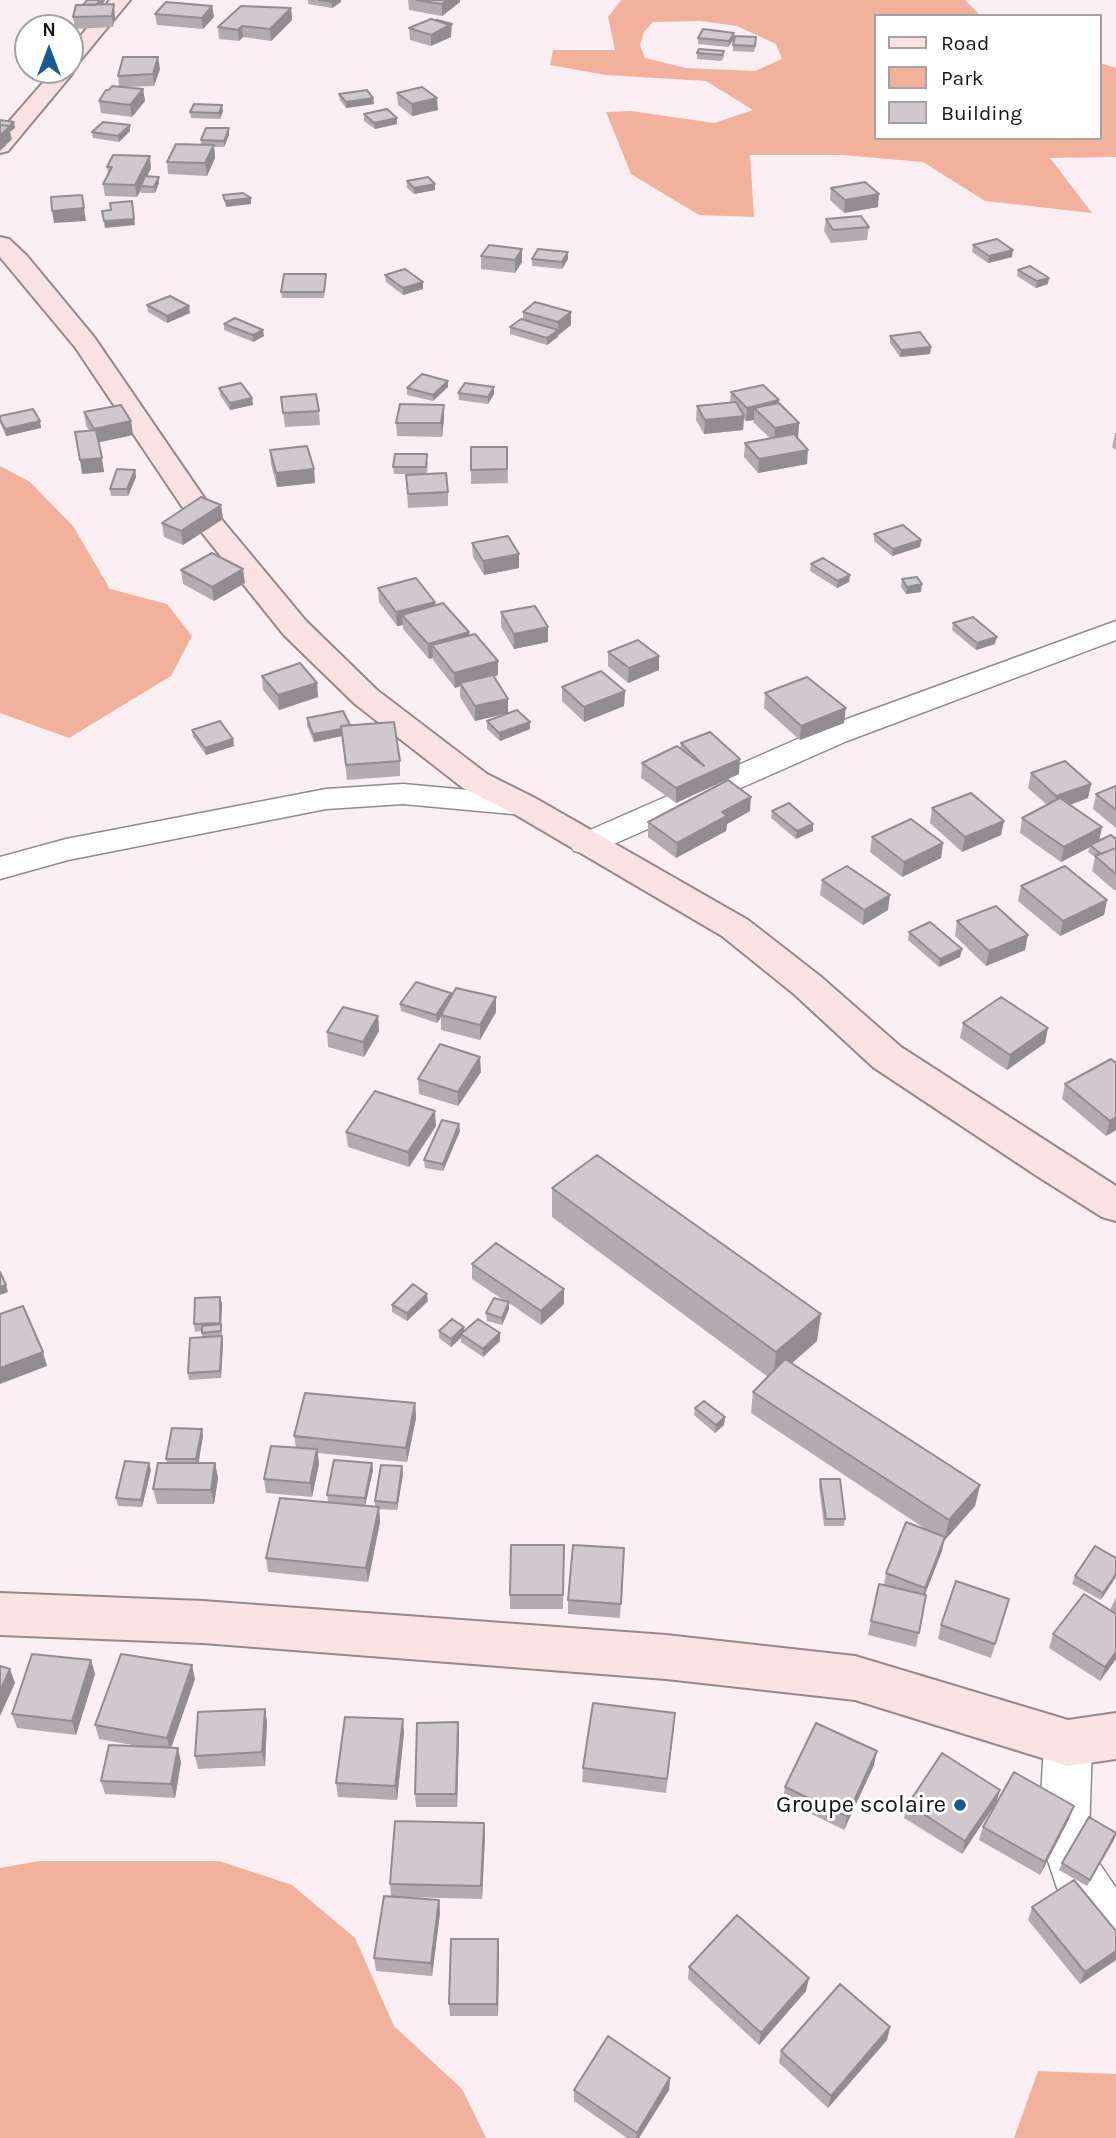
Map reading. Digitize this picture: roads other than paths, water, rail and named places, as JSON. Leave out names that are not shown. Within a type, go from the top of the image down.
[{"type":"street","points":[[84,45],[120,0]]},
{"type":"street","points":[[0,146],[53,84]]},
{"type":"street","points":[[0,244],[18,261],[85,342],[197,508],[295,628],[366,697],[475,781],[523,805],[586,844],[735,928],[807,985],[887,1057],[1116,1206]]},
{"type":"street","points":[[586,844],[707,793],[836,733],[1116,629]]},
{"type":"street","points":[[0,868],[92,844],[326,799],[403,794],[523,805]]},
{"type":"street","points":[[0,1614],[244,1625],[666,1657],[855,1678],[1068,1743],[1116,1736]]},
{"type":"street","points":[[1068,1743],[1064,1834],[1075,1871],[1116,1933]]},
{"type":"place","name":"Groupe scolaire","points":[[960,1805]]}]
